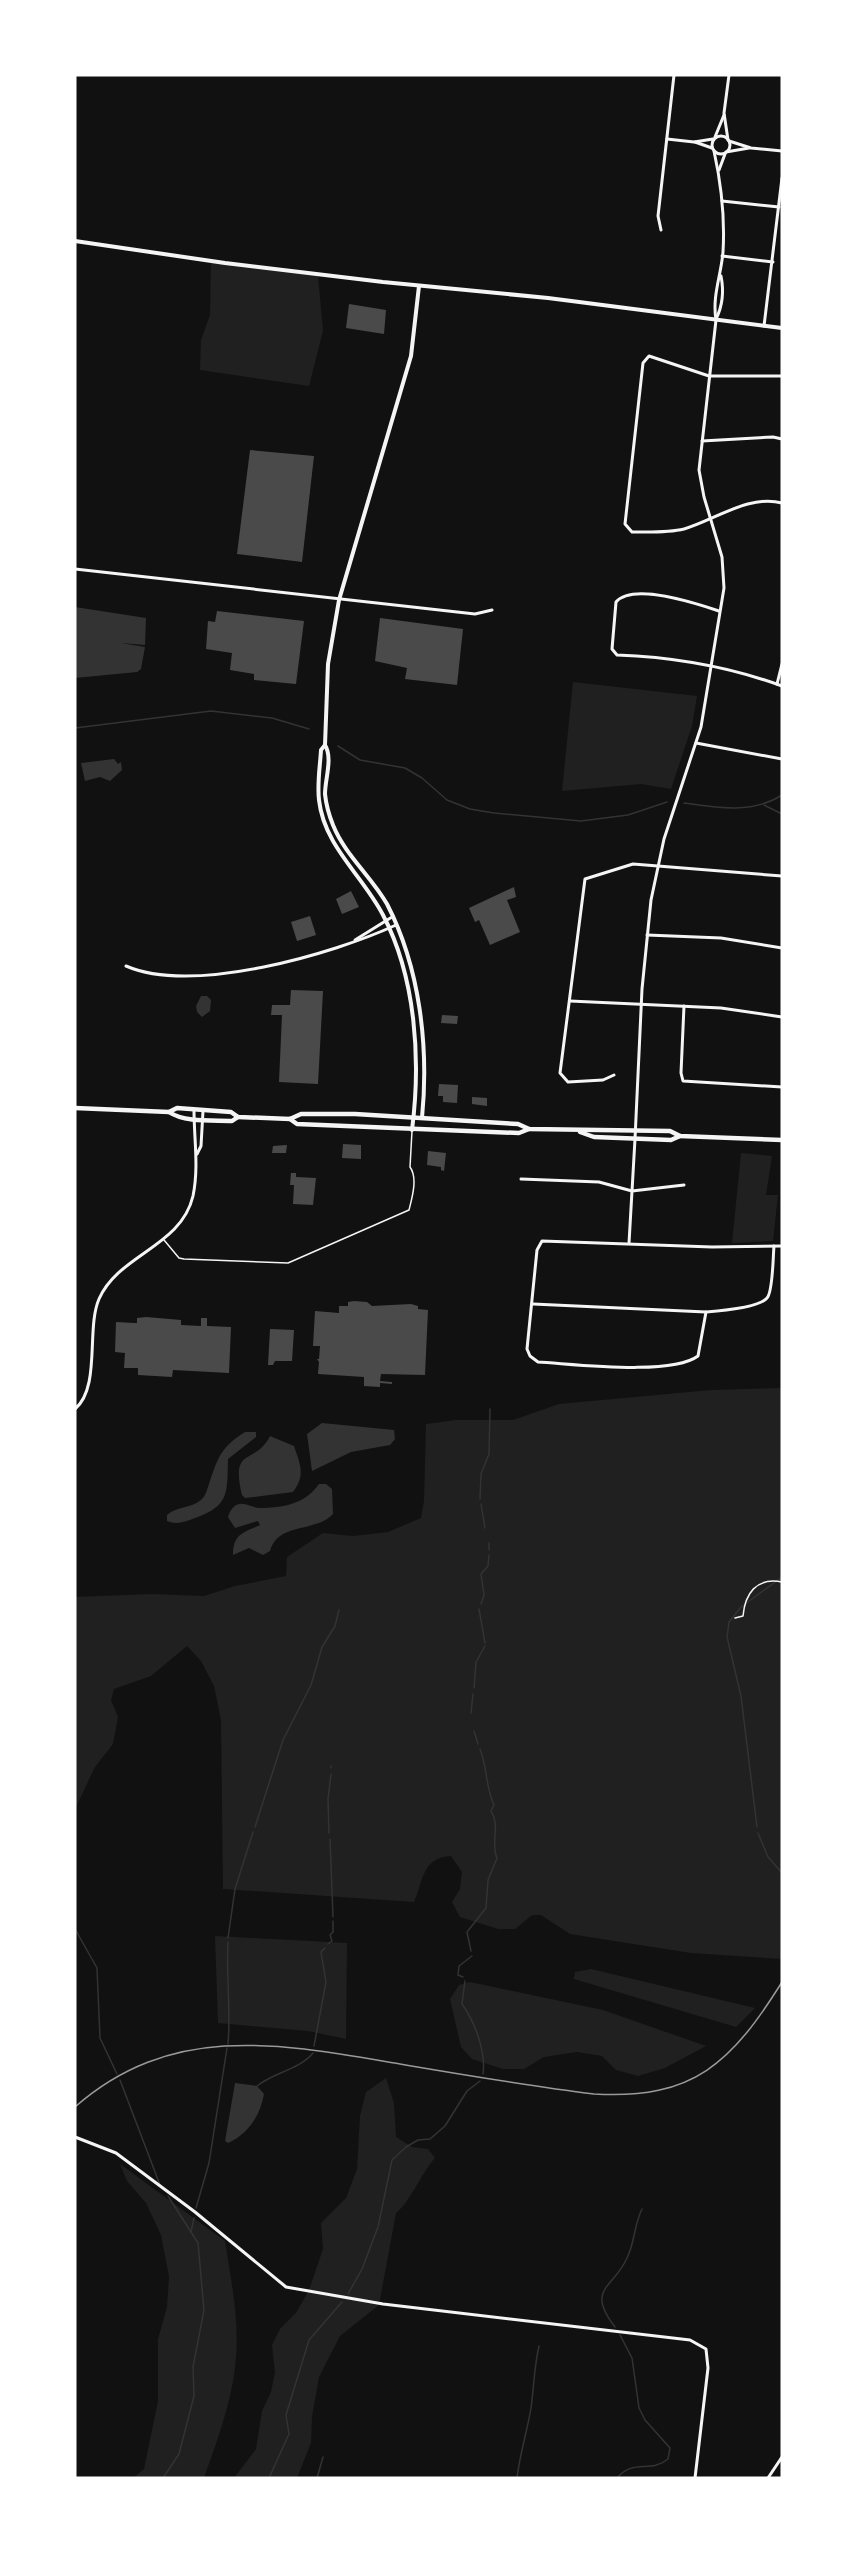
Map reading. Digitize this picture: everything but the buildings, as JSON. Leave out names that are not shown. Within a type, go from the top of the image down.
[{"type":"main road","points":[[75,241],[225,263],[419,286],[548,298],[782,328]]},
{"type":"main road","points":[[419,286],[411,356],[339,600],[328,664],[325,745],[329,751],[325,794],[332,822],[340,841],[374,885],[393,917],[409,963],[420,1013],[424,1076],[422,1119]]},
{"type":"main road","points":[[325,745],[321,750],[319,774],[319,800],[325,824],[339,852],[371,893],[386,921],[404,972],[412,1010],[412,1130]]},
{"type":"main road","points":[[319,774],[327,775]]},
{"type":"main road","points":[[325,824],[332,822]]},
{"type":"main road","points":[[75,1108],[169,1112],[177,1108],[231,1112],[238,1117],[290,1119],[301,1114],[413,1118],[518,1124],[528,1129],[577,1131],[595,1128],[670,1131],[680,1136],[782,1140]]},
{"type":"main road","points":[[169,1112],[175,1116],[203,1119],[232,1121],[238,1117]]},
{"type":"main road","points":[[290,1119],[297,1124],[420,1131],[519,1133],[528,1129]]},
{"type":"main road","points":[[577,1131],[594,1137],[635,1139],[671,1140],[680,1136]]},
{"type":"street","points":[[661,230],[658,216],[674,75]]},
{"type":"street","points":[[716,321],[714,307],[722,256],[722,201],[713,150],[714,138],[724,113],[729,75]]},
{"type":"street","points":[[718,172],[729,140],[724,113]]},
{"type":"street","points":[[694,142],[721,136],[751,148],[782,151]]},
{"type":"street","points":[[667,139],[694,142],[719,154],[751,148]]},
{"type":"street","points":[[764,326],[782,178]]},
{"type":"street","points":[[722,201],[779,207]]},
{"type":"street","points":[[722,256],[773,262]]},
{"type":"street","points":[[629,1243],[641,1005],[647,935],[657,865],[704,716],[724,572],[699,475],[716,321],[722,306],[723,287],[720,274]]},
{"type":"street","points":[[782,376],[709,376],[649,356],[644,359],[625,524],[632,532],[674,530],[752,503],[772,501],[782,503]]},
{"type":"street","points":[[702,441],[773,437],[782,440]]},
{"type":"street","points":[[75,569],[475,614],[492,610]]},
{"type":"street","points":[[719,611],[670,595],[623,597],[616,602],[611,645],[614,653],[711,667],[750,675],[782,686]]},
{"type":"street","points":[[777,684],[782,664]]},
{"type":"street","points":[[696,743],[782,759]]},
{"type":"street","points":[[614,1075],[603,1080],[568,1082],[562,1078],[585,879],[627,865],[657,865],[782,876]]},
{"type":"street","points":[[355,940],[393,917]]},
{"type":"street","points":[[126,966],[135,970],[168,974],[231,972],[297,960],[396,926]]},
{"type":"street","points":[[647,935],[721,938],[782,948]]},
{"type":"street","points":[[570,1001],[721,1008],[782,1017]]},
{"type":"street","points":[[684,1006],[683,1081],[782,1087]]},
{"type":"street","points":[[194,1110],[194,1145],[197,1154]]},
{"type":"street","points":[[75,1409],[84,1396],[90,1375],[99,1299],[113,1277],[163,1240],[184,1217],[192,1198],[197,1154],[201,1146],[203,1110]]},
{"type":"street","points":[[420,1131],[422,1119]]},
{"type":"street","points":[[521,1179],[599,1182],[632,1191],[684,1185]]},
{"type":"street","points":[[706,1312],[701,1349],[693,1360],[660,1367],[538,1362],[534,1361],[527,1349],[537,1250],[542,1241],[712,1247],[782,1246]]},
{"type":"street","points":[[533,1304],[724,1311],[767,1299],[774,1245]]},
{"type":"street","points":[[75,2137],[116,2153],[195,2212],[286,2287],[382,2304],[700,2343],[706,2349],[708,2368],[695,2478]]},
{"type":"street","points":[[768,2478],[782,2457]]},
{"type":"lane","points":[[163,1240],[179,1258],[273,1265],[288,1263],[409,1210],[414,1172],[410,1167],[412,1130]]},
{"type":"path","points":[[735,1618],[742,1616],[747,1594],[753,1589],[771,1581],[782,1582]]},
{"type":"shaded area","points":[[211,259],[318,276],[323,331],[309,386],[200,370],[201,340],[210,315]]},
{"type":"shaded area","points":[[75,607],[146,618],[145,645],[121,643],[145,647],[141,669],[137,672],[75,678]]},
{"type":"shaded area","points":[[573,682],[697,696],[692,726],[671,789],[641,784],[562,791]]},
{"type":"shaded area","points":[[114,759],[118,764],[121,762],[122,770],[110,781],[100,777],[85,781],[81,763]]},
{"type":"shaded area","points":[[201,996],[207,996],[211,1000],[210,1011],[202,1017],[197,1012],[196,1006]]},
{"type":"shaded area","points":[[741,1153],[772,1156],[766,1195],[778,1195],[773,1241],[732,1243]]},
{"type":"shaded area","points":[[782,1388],[782,1959],[691,1953],[570,1934],[541,1915],[532,1915],[515,1929],[498,1929],[460,1917],[452,1902],[460,1889],[462,1872],[451,1856],[441,1858],[429,1865],[414,1902],[223,1889],[221,1720],[214,1686],[201,1661],[187,1646],[151,1676],[114,1689],[111,1700],[118,1717],[113,1744],[95,1767],[75,1809],[75,1597],[152,1594],[204,1596],[235,1586],[286,1576],[287,1557],[323,1533],[353,1536],[388,1532],[421,1518],[424,1501],[426,1424],[456,1420],[513,1420],[559,1404],[711,1390]]},
{"type":"shaded area","points":[[322,1423],[394,1430],[395,1439],[390,1445],[351,1452],[312,1471],[307,1434]]},
{"type":"shaded area","points":[[245,1432],[256,1432],[256,1437],[228,1459],[226,1489],[221,1503],[206,1513],[187,1521],[177,1523],[167,1521],[167,1515],[171,1512],[197,1503],[203,1498],[221,1454]]},
{"type":"shaded area","points":[[270,1436],[294,1446],[301,1469],[297,1486],[293,1492],[245,1498],[242,1495],[239,1469],[242,1462],[258,1451]]},
{"type":"shaded area","points":[[319,1484],[326,1484],[332,1489],[333,1514],[317,1524],[281,1536],[274,1542],[270,1551],[263,1555],[249,1548],[233,1555],[237,1538],[260,1525],[258,1521],[235,1528],[228,1517],[234,1507],[242,1504],[259,1508],[293,1504],[307,1496]]},
{"type":"shaded area","points":[[215,1936],[347,1943],[346,2039],[308,2031],[218,2023]]},
{"type":"shaded area","points":[[591,1969],[755,2008],[736,2027],[574,1979],[575,1972]]},
{"type":"shaded area","points":[[470,1982],[603,2010],[706,2046],[665,2068],[638,2076],[616,2070],[602,2056],[577,2052],[544,2057],[524,2069],[503,2069],[472,2059],[461,2047],[450,1999],[459,1985]]},
{"type":"shaded area","points":[[386,2078],[394,2103],[396,2137],[412,2147],[428,2149],[435,2158],[396,2213],[379,2305],[340,2336],[319,2377],[312,2417],[311,2443],[297,2478],[234,2478],[256,2449],[262,2411],[271,2392],[275,2372],[272,2345],[280,2329],[296,2313],[309,2290],[323,2249],[321,2223],[346,2198],[357,2169],[360,2116],[366,2092]]},
{"type":"shaded area","points":[[235,2083],[257,2086],[264,2094],[260,2110],[252,2123],[242,2135],[228,2143],[225,2141]]},
{"type":"shaded area","points":[[120,2164],[225,2241],[235,2313],[236,2357],[228,2403],[204,2478],[133,2478],[144,2469],[158,2401],[158,2339],[167,2307],[169,2277],[161,2235],[146,2203],[127,2181]]},
{"type":"waterway","points":[[75,728],[211,711],[272,718],[309,729]]},
{"type":"waterway","points":[[338,746],[360,760],[405,768],[422,778],[447,800],[470,809],[581,821],[628,815],[667,802]]},
{"type":"waterway","points":[[684,803],[722,808],[747,807],[771,801],[782,795]]},
{"type":"waterway","points":[[764,805],[782,814]]},
{"type":"waterway","points":[[480,1499],[481,1474],[489,1454],[490,1409]]},
{"type":"waterway","points":[[481,1504],[485,1528]]},
{"type":"waterway","points":[[489,1543],[489,1550]]},
{"type":"waterway","points":[[481,1604],[484,1595],[481,1574],[488,1566],[489,1555]]},
{"type":"waterway","points":[[757,1827],[741,1696],[727,1637],[729,1622],[741,1607],[782,1577]]},
{"type":"waterway","points":[[479,1609],[485,1643]]},
{"type":"waterway","points":[[255,1827],[283,1740],[311,1685],[322,1647],[335,1626],[339,1610]]},
{"type":"waterway","points":[[474,1688],[476,1662],[485,1646]]},
{"type":"waterway","points":[[471,1713],[473,1694]]},
{"type":"waterway","points":[[474,1731],[478,1744]]},
{"type":"waterway","points":[[471,1951],[467,1932],[486,1908],[488,1880],[497,1858],[495,1823],[491,1811],[494,1805],[480,1749]]},
{"type":"waterway","points":[[329,1833],[328,1799],[331,1774]]},
{"type":"waterway","points":[[228,1938],[235,1889],[253,1832]]},
{"type":"waterway","points":[[758,1833],[768,1857],[782,1873]]},
{"type":"waterway","points":[[330,1839],[333,1917]]},
{"type":"waterway","points":[[328,1944],[332,1941],[330,1935],[333,1932],[333,1921]]},
{"type":"waterway","points":[[75,1929],[97,1968],[100,2038],[117,2074]]},
{"type":"waterway","points":[[228,1942],[228,2044]]},
{"type":"waterway","points":[[314,2046],[326,1982],[321,1952],[325,1948]]},
{"type":"waterway","points":[[463,1977],[458,1975],[459,1966],[472,1956]]},
{"type":"waterway","points":[[465,1981],[462,2004],[478,2038],[483,2056],[483,2074]]},
{"type":"waterway","points":[[196,2208],[209,2163],[227,2048]]},
{"type":"waterway","points":[[257,2086],[301,2063],[313,2053]]},
{"type":"waterway","points":[[120,2080],[160,2185]]},
{"type":"waterway","points":[[348,2294],[362,2269],[378,2227],[392,2160],[406,2147],[418,2140],[430,2139],[445,2126],[467,2091],[480,2081]]},
{"type":"waterway","points":[[163,2478],[179,2454],[194,2396],[193,2367],[204,2310],[198,2243],[168,2196]]},
{"type":"waterway","points":[[615,2327],[606,2314],[602,2296],[627,2258],[642,2209]]},
{"type":"waterway","points":[[191,2232],[194,2218]]},
{"type":"waterway","points":[[269,2478],[289,2434],[286,2415],[309,2340],[342,2302]]},
{"type":"waterway","points":[[617,2478],[630,2469],[661,2463],[668,2459],[670,2448],[645,2420],[639,2408],[632,2358],[620,2335]]},
{"type":"waterway","points":[[517,2478],[531,2408],[539,2346]]},
{"type":"waterway","points":[[317,2478],[323,2457]]},
{"type":"railway","points":[[75,2107],[112,2080],[151,2061],[190,2050],[230,2046],[272,2046],[314,2050],[594,2094],[629,2094],[659,2090],[684,2082],[707,2070],[727,2054],[746,2034],[782,1982]]}]
